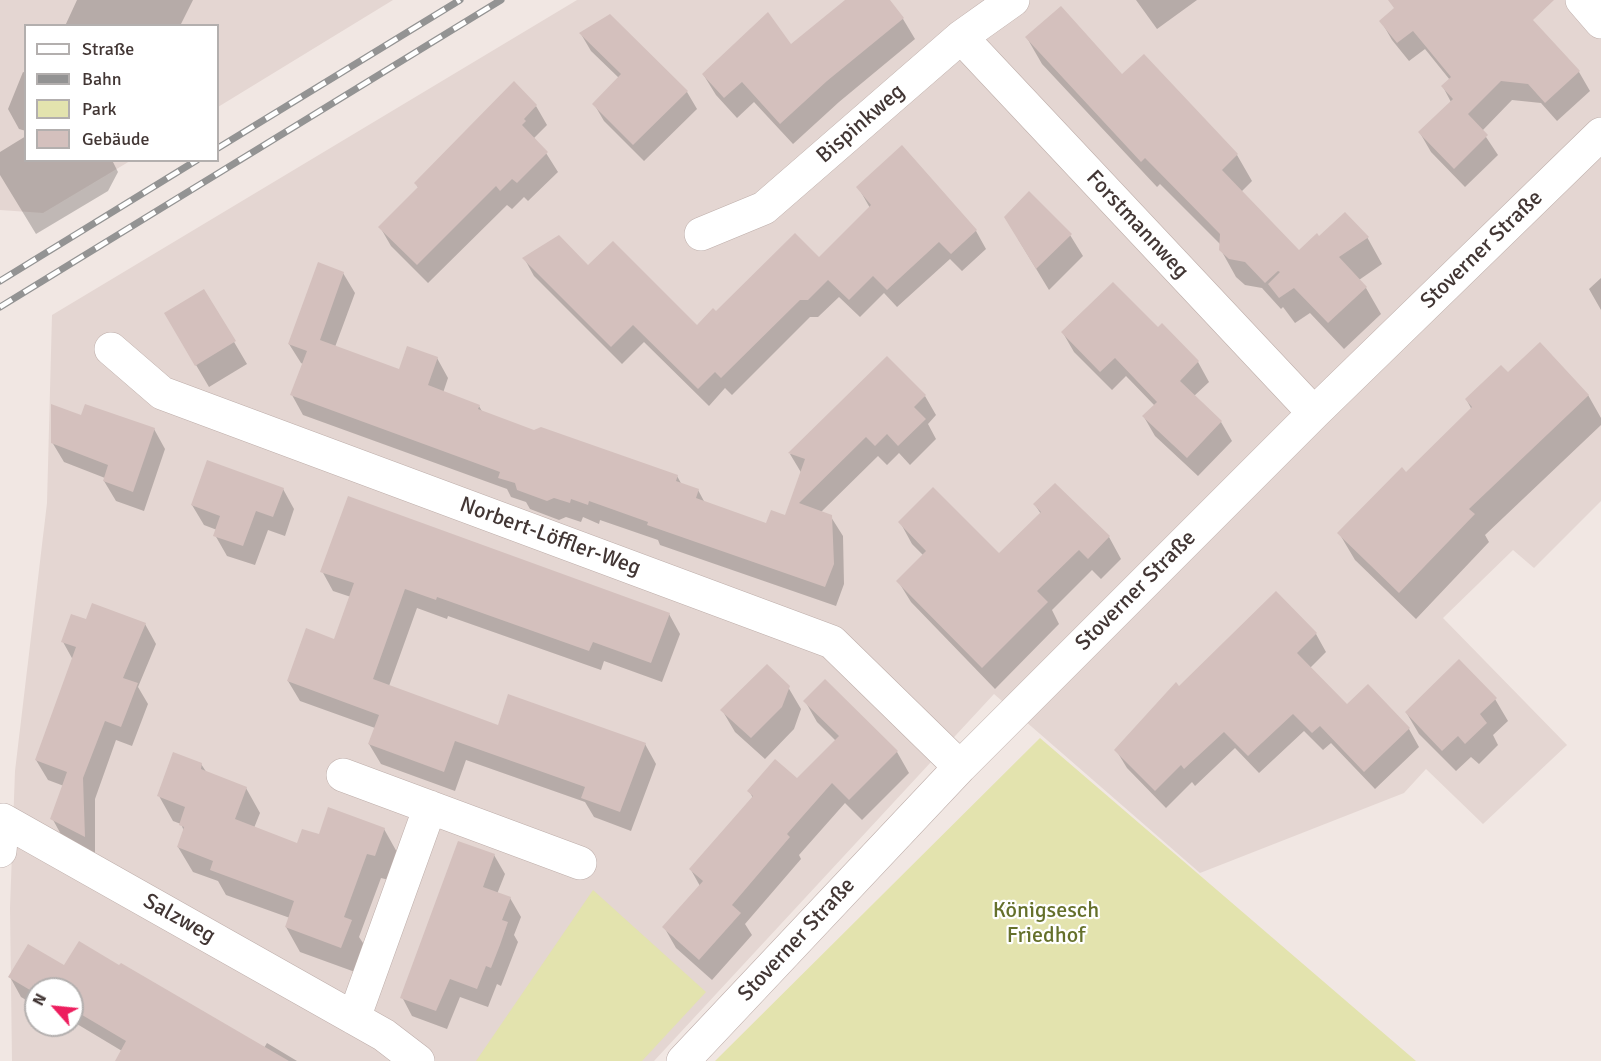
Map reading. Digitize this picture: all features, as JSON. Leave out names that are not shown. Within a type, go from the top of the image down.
[{"type":"street","name":"Bispinkweg","points":[[701,234],[764,208],[961,37],[1012,0]]},
{"type":"street","points":[[1582,0],[1601,22]]},
{"type":"street","name":"Forstmannweg","points":[[961,37],[1314,413]]},
{"type":"street","name":"Stoverner Straße","points":[[683,1061],[960,767],[1314,413],[1601,134]]},
{"type":"street","name":"Norbert-Löffler-Weg","points":[[111,349],[162,393],[832,642],[960,767]]},
{"type":"street","points":[[343,774],[580,863]]},
{"type":"street","points":[[354,1018],[430,807]]},
{"type":"street","name":"Salzweg","points":[[1,835],[354,1018],[384,1035],[418,1061]]},
{"type":"shaded area","points":[[0,0],[393,0],[219,106],[219,24],[24,24],[24,162],[128,162],[43,213],[0,210]]},
{"type":"shaded area","points":[[577,0],[1601,0],[1601,501],[1534,568],[1513,550],[1443,618],[1567,745],[1483,824],[1426,769],[1404,793],[1200,873],[994,694],[654,1061],[12,1061],[10,908],[15,771],[47,503],[52,315]]},
{"type":"green space","name":"Königsesch Friedhof","points":[[1040,738],[1416,1061],[715,1061]]},
{"type":"green space","points":[[593,890],[706,992],[642,1061],[476,1061]]},
{"type":"building","points":[[845,0],[890,0],[904,18],[827,81],[780,124],[742,82],[724,98],[702,74],[768,12],[791,44]]},
{"type":"building","points":[[1388,0],[1554,0],[1533,20],[1580,71],[1545,103],[1528,84],[1501,81],[1468,114],[1488,135],[1454,169],[1418,132],[1453,99],[1441,86],[1451,77],[1413,31],[1397,43],[1379,21],[1394,8]]},
{"type":"building","points":[[1061,6],[1122,74],[1144,54],[1238,154],[1222,170],[1299,250],[1317,233],[1319,236],[1345,212],[1369,237],[1339,257],[1367,287],[1328,323],[1294,288],[1279,298],[1268,284],[1280,272],[1278,271],[1265,283],[1245,262],[1229,259],[1219,250],[1220,234],[1145,158],[1141,162],[1025,37]]},
{"type":"building","points":[[610,14],[688,91],[633,145],[592,104],[621,74],[579,33]]},
{"type":"building","points":[[514,81],[537,105],[524,119],[526,121],[522,125],[548,152],[517,183],[512,179],[500,191],[496,186],[417,265],[378,227],[418,187],[414,183]]},
{"type":"building","points":[[902,145],[977,230],[951,254],[939,242],[887,290],[873,276],[849,300],[828,280],[808,300],[800,300],[721,378],[715,372],[698,389],[633,325],[611,347],[522,258],[559,235],[588,265],[613,241],[697,325],[713,308],[716,311],[795,233],[819,257],[871,205],[856,187]]},
{"type":"building","points":[[1029,191],[1072,234],[1036,269],[1004,217]]},
{"type":"building","points":[[318,262],[344,272],[320,340],[399,369],[407,346],[438,357],[428,385],[480,405],[478,409],[534,430],[541,427],[678,475],[676,481],[699,489],[696,498],[766,523],[771,510],[785,515],[805,459],[788,453],[887,356],[926,395],[914,407],[926,419],[898,446],[887,434],[875,446],[866,437],[799,503],[832,515],[834,564],[825,587],[647,525],[648,522],[589,501],[588,505],[571,499],[570,503],[554,498],[547,501],[517,490],[515,483],[498,478],[500,472],[290,395],[307,351],[288,344]]},
{"type":"building","points":[[1113,282],[1158,327],[1162,323],[1199,361],[1180,381],[1222,421],[1187,458],[1142,416],[1157,402],[1115,358],[1100,372],[1061,332]]},
{"type":"building","points":[[204,289],[236,341],[195,366],[164,313]]},
{"type":"building","points":[[1540,342],[1589,395],[1469,509],[1475,514],[1399,593],[1337,533],[1402,467],[1406,472],[1472,407],[1465,399],[1501,365],[1508,372]]},
{"type":"building","points":[[51,404],[81,415],[85,404],[155,428],[133,492],[103,481],[108,465],[51,443]]},
{"type":"building","points":[[207,460],[284,488],[273,517],[256,511],[243,546],[213,536],[220,516],[191,505]]},
{"type":"building","points":[[1055,483],[1110,536],[1088,559],[1079,550],[1037,591],[1048,602],[982,668],[896,581],[926,551],[898,522],[933,487],[999,553],[1041,512],[1033,504]]},
{"type":"building","points":[[348,496],[670,613],[651,663],[593,642],[589,651],[437,597],[436,600],[405,589],[373,679],[498,725],[508,694],[646,743],[620,812],[581,798],[585,787],[455,741],[444,772],[368,744],[379,715],[287,681],[306,628],[334,639],[354,583],[320,572]]},
{"type":"building","points":[[1276,591],[1317,633],[1297,653],[1347,704],[1368,684],[1410,728],[1364,772],[1320,726],[1312,733],[1293,714],[1248,756],[1224,732],[1184,769],[1181,765],[1155,791],[1114,750],[1176,682],[1179,686]]},
{"type":"building","points":[[92,603],[146,623],[123,678],[138,683],[121,727],[105,721],[83,778],[85,837],[50,819],[67,772],[35,760],[76,647],[61,642],[71,614],[86,619]]},
{"type":"building","points":[[1459,659],[1497,698],[1480,714],[1487,723],[1465,744],[1458,736],[1442,751],[1405,712]]},
{"type":"building","points":[[767,664],[790,686],[782,707],[751,738],[720,710]]},
{"type":"building","points":[[825,679],[898,751],[849,800],[832,783],[787,834],[790,837],[732,905],[741,913],[699,960],[662,927],[703,881],[689,869],[753,796],[747,791],[775,759],[797,778],[839,736],[803,701]]},
{"type":"building","points":[[173,752],[202,763],[201,769],[247,787],[235,819],[297,843],[302,829],[319,834],[328,807],[385,828],[375,856],[367,854],[344,917],[352,920],[341,948],[285,927],[294,901],[210,870],[213,861],[177,847],[184,827],[179,825],[185,807],[157,796]]},
{"type":"building","points":[[458,841],[495,854],[483,887],[511,897],[502,920],[508,922],[491,968],[486,966],[477,989],[450,979],[436,1011],[400,998]]},
{"type":"building","points":[[79,941],[289,1061],[115,1061],[126,1041],[84,1016],[84,977],[24,977],[24,986],[8,977],[28,944],[64,965]]},
{"type":"railway","points":[[219,147],[460,0]]},
{"type":"railway","points":[[0,307],[501,0]]},
{"type":"railway","points":[[0,281],[194,162]]}]
